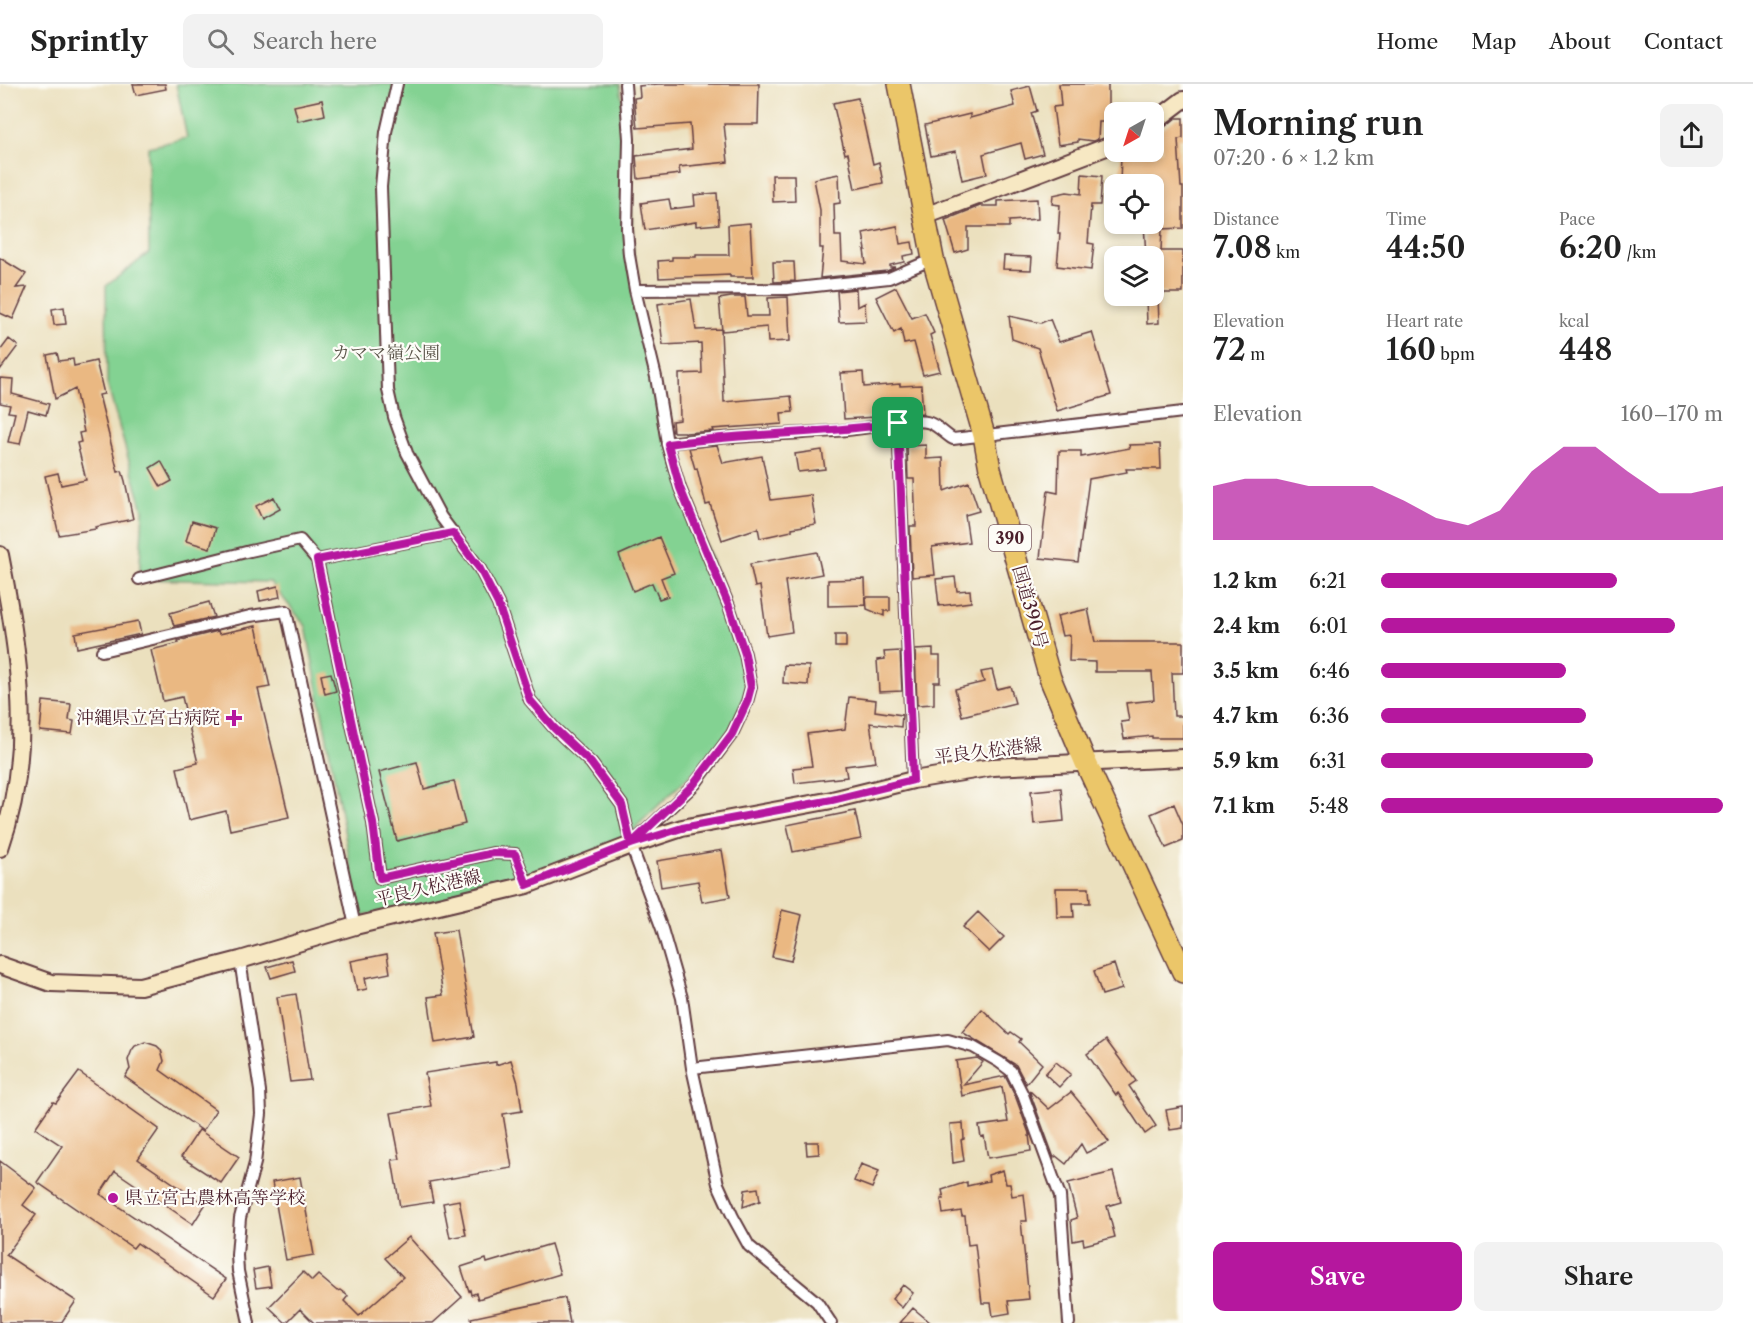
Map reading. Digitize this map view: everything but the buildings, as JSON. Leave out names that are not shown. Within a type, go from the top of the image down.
[{"type":"highway","name":"国道390号","points":[[899,84],[933,259],[1050,678],[1085,761],[1183,972]]},
{"type":"main road","points":[[1164,114],[1183,100]]},
{"type":"main road","points":[[925,216],[1104,148]]},
{"type":"main road","points":[[0,555],[15,638],[21,696],[21,753],[10,821],[0,848]]},
{"type":"main road","name":"平良久松港線","points":[[0,965],[51,983],[140,986],[240,960],[355,926],[527,885],[631,844],[682,828],[832,800],[913,780],[993,767],[1183,758]]},
{"type":"street","points":[[397,84],[386,132],[381,187],[388,390],[394,417],[407,453],[441,517],[480,569],[498,604],[530,700],[554,728],[591,763],[622,805],[631,844],[662,929],[682,998],[692,1068],[718,1184],[733,1217],[749,1246],[817,1302],[831,1323]]},
{"type":"street","points":[[625,84],[629,138],[627,229],[635,290],[656,377],[668,444],[680,488],[732,615],[745,654],[751,687],[747,702],[732,734],[694,784],[631,844]]},
{"type":"street","points":[[635,290],[788,289],[867,281],[889,278],[933,259]]},
{"type":"street","points":[[668,444],[725,436],[849,430],[898,423],[930,423],[953,439],[1183,412]]},
{"type":"street","points":[[898,423],[913,780]]},
{"type":"street","points":[[317,560],[453,533]]},
{"type":"street","points":[[139,579],[300,540],[317,560],[369,801],[380,878],[493,853],[515,854],[527,885]]},
{"type":"street","points":[[102,651],[250,616],[286,611],[355,926]]},
{"type":"street","points":[[240,960],[260,1091],[261,1114],[255,1163],[240,1218],[237,1255],[249,1323]]},
{"type":"street","points":[[692,1068],[948,1040],[973,1047],[999,1062],[1011,1071],[1023,1095],[1060,1196],[1069,1323]]},
{"type":"green space","name":"カママ嶺公園","points":[[176,84],[620,84],[629,154],[635,290],[667,443],[720,583],[751,687],[728,739],[636,827],[639,842],[527,885],[360,916],[306,626],[270,582],[139,579],[143,510],[107,384],[106,286],[149,253],[148,147],[187,138]]},
{"type":"place","name":"沖縄県立宮古病院","points":[[234,718]]},
{"type":"place","name":"県立宮古農林高等学校","points":[[113,1198]]},
{"type":"route","points":[[898,423],[849,430],[725,436],[668,444],[680,488],[729,606],[745,654],[751,687],[747,702],[732,734],[694,784],[631,844],[527,885],[515,854],[493,853],[380,878],[373,823],[356,737],[339,670],[317,560],[453,533],[480,569],[498,604],[530,700],[554,728],[591,763],[622,805],[631,844],[682,828],[832,800],[913,780],[898,423]]}]
